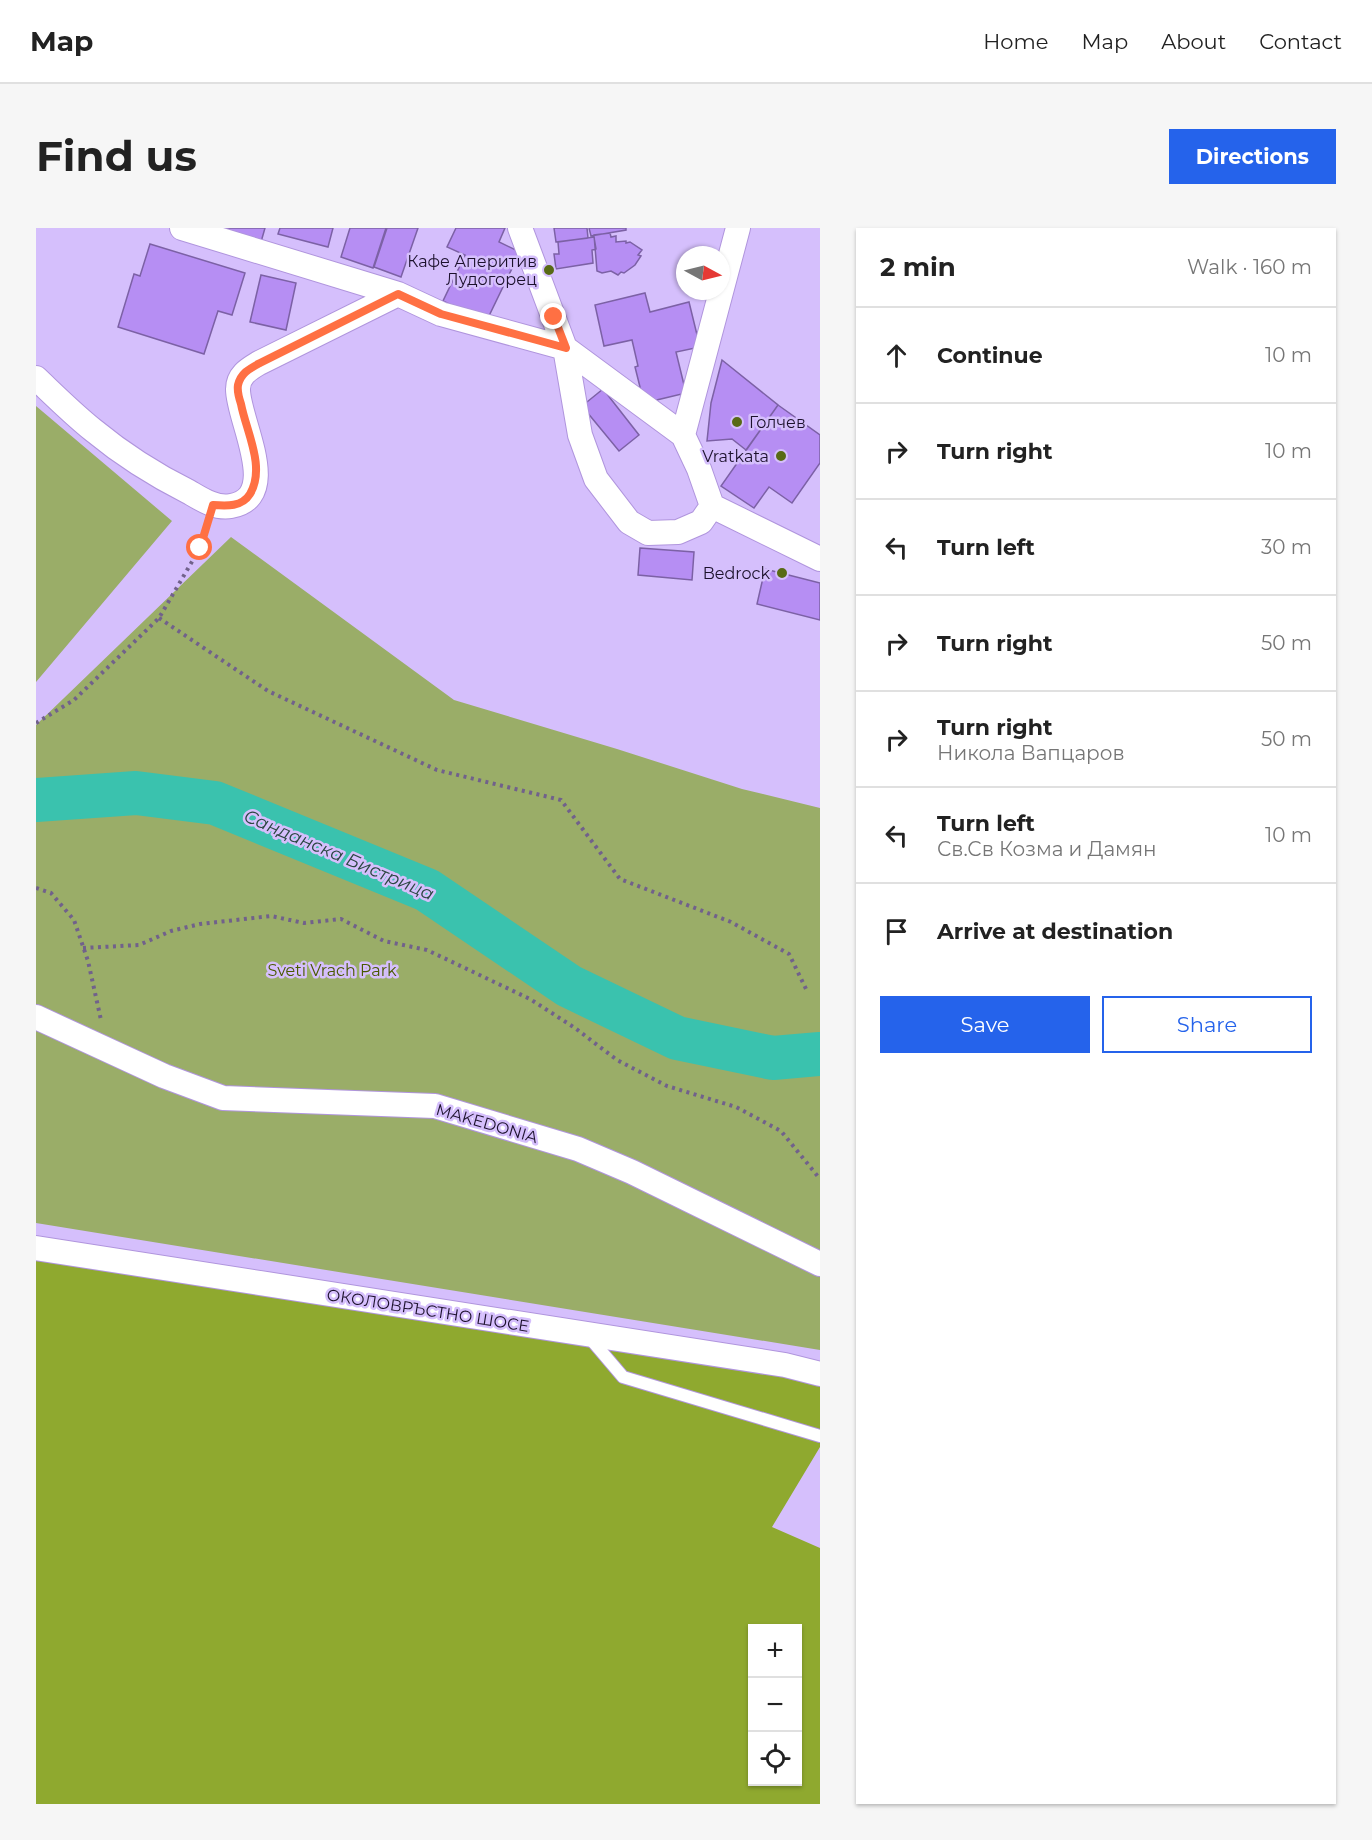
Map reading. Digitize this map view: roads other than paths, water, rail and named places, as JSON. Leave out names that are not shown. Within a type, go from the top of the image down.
[{"type":"street","points":[[182,228],[398,294],[441,314],[566,348],[683,435],[699,469],[712,506],[820,559]]},
{"type":"street","points":[[520,228],[566,348],[580,435],[596,479],[629,522],[648,533],[678,532],[700,522],[712,506]]},
{"type":"street","points":[[683,435],[738,228]]},
{"type":"street","points":[[36,378],[94,431],[159,477],[213,505],[230,507],[246,501],[254,487],[256,473],[254,449],[243,417],[237,388],[243,374],[260,363],[398,294]]},
{"type":"street","name":"MAKEDONIA","points":[[36,1017],[164,1076],[223,1098],[435,1106],[556,1142],[632,1172],[820,1264]]},
{"type":"street","name":"ОКОЛОВРЪСТНО ШОСЕ","points":[[36,1248],[785,1365],[820,1374]]},
{"type":"lane","points":[[589,1336],[622,1377],[820,1436]]},
{"type":"waterway","name":"Санданска Бистрица","points":[[36,800],[136,793],[215,803],[427,890],[569,986],[677,1038],[773,1058],[820,1054]]},
{"type":"place","name":"Кафе Аперитив Лудогорец","points":[[549,270]]},
{"type":"place","name":"Голчев","points":[[737,422]]},
{"type":"place","name":"Vratkata","points":[[781,456]]},
{"type":"place","name":"Bedrock","points":[[782,573]]},
{"type":"park label","name":"Sveti Vrach Park","points":[[332,970]]}]
